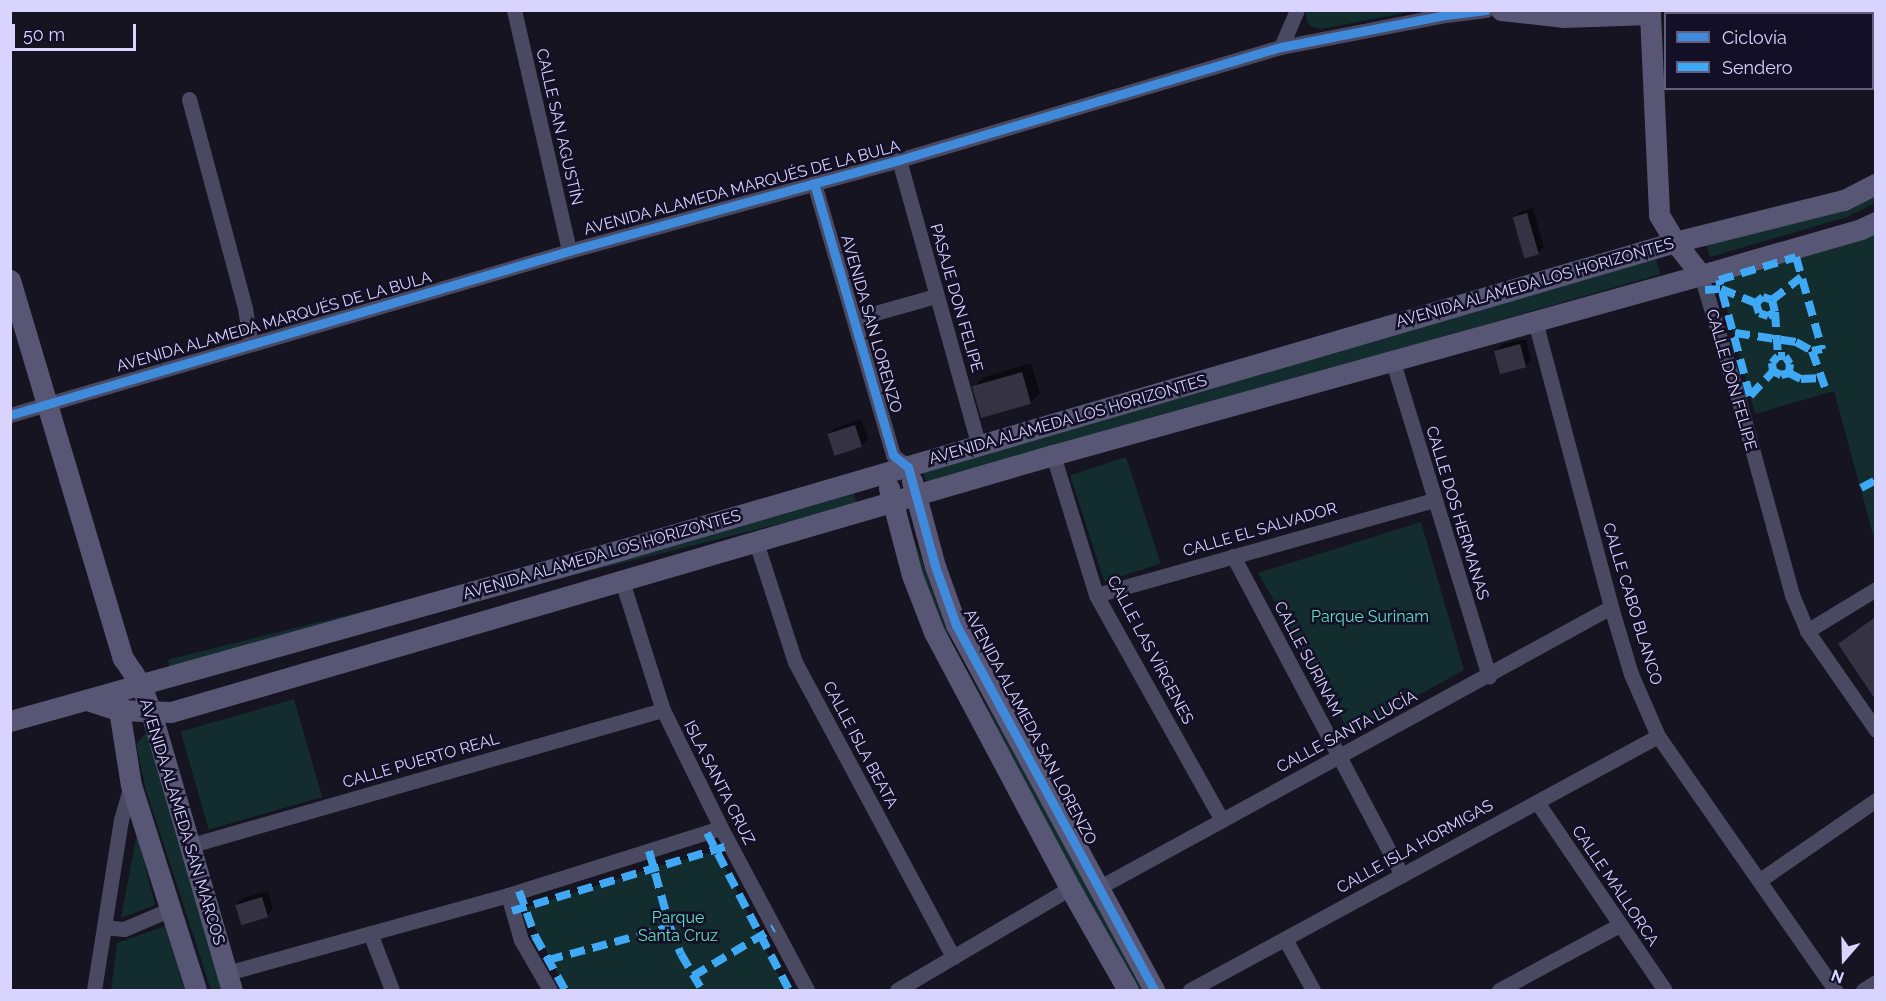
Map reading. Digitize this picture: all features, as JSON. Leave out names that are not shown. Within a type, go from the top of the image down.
[{"type":"main road","points":[[1501,10],[1563,17],[1658,12]]},
{"type":"main road","name":"CALLE DON FELIPE","points":[[1658,12],[1659,215],[1675,242],[1701,275]]},
{"type":"main road","name":"AVENIDA ALAMEDA LOS HORIZONTES","points":[[117,701],[141,685],[895,465],[980,446],[1675,242],[1844,200],[1875,184]]},
{"type":"main road","name":"AVENIDA ALAMEDA LOS HORIZONTES","points":[[10,721],[86,700],[117,701],[151,712],[171,712],[1053,455],[1861,230],[1875,222]]},
{"type":"main road","name":"AVENIDA ALAMEDA SAN MARCOS","points":[[10,280],[123,658],[141,685],[151,712],[188,846],[230,982]]},
{"type":"main road","points":[[895,465],[892,501],[912,574],[934,632],[1070,888],[1128,990]]},
{"type":"main road","name":"AVENIDA ALAMEDA SAN LORENZO","points":[[895,465],[916,495],[935,566],[956,625],[1154,990]]},
{"type":"main road","name":"AVENIDA ALAMEDA SAN MARCOS","points":[[123,658],[117,701],[131,785],[196,990]]},
{"type":"street","name":"CALLE SAN AGUSTÍN","points":[[514,10],[569,251]]},
{"type":"street","points":[[1281,47],[1297,10]]},
{"type":"street","name":"AVENIDA ALAMEDA MARQUÉS DE LA BULA","points":[[10,416],[569,251],[899,160],[1281,47],[1446,15],[1486,10]]},
{"type":"street","points":[[189,99],[245,309],[251,344]]},
{"type":"street","name":"PASAJE DON FELIPE","points":[[899,160],[980,446]]},
{"type":"street","name":"AVENIDA SAN LORENZO","points":[[814,183],[895,465]]},
{"type":"street","name":"CALLE DON FELIPE","points":[[1701,275],[1792,595],[1807,632],[1875,730]]},
{"type":"street","points":[[854,319],[936,296]]},
{"type":"street","name":"CALLE CABO BLANCO","points":[[1535,321],[1611,607],[1631,674],[1658,736],[1835,990]]},
{"type":"street","name":"CALLE DOS HERMANAS","points":[[1392,359],[1488,676]]},
{"type":"street","name":"CALLE LAS VÍRGENES","points":[[1053,455],[1096,595],[1222,820]]},
{"type":"street","name":"CALLE EL SALVADOR","points":[[1096,595],[1434,500]]},
{"type":"street","name":"CALLE ISLA BEATA","points":[[756,542],[795,662],[952,957]]},
{"type":"street","name":"CALLE SURINAM","points":[[1233,556],[1402,875]]},
{"type":"street","name":"ISLA SANTA CRUZ","points":[[622,581],[663,710],[721,828],[807,990]]},
{"type":"street","points":[[1807,632],[1875,589]]},
{"type":"street","name":"CALLE SANTA LUCÍA","points":[[1098,888],[1611,607]]},
{"type":"street","name":"CALLE PUERTO REAL","points":[[188,846],[663,710]]},
{"type":"street","name":"CALLE ISLA HORMIGAS","points":[[1190,990],[1658,736]]},
{"type":"street","points":[[94,990],[121,820],[131,785]]},
{"type":"street","points":[[1760,880],[1875,800]]},
{"type":"street","name":"CALLE MALLORCA","points":[[1537,802],[1665,990]]},
{"type":"street","points":[[230,982],[370,933],[508,895],[721,828]]},
{"type":"street","points":[[897,990],[1070,888]]},
{"type":"street","points":[[508,895],[521,940],[550,990]]},
{"type":"street","points":[[104,927],[124,929],[169,910]]},
{"type":"street","points":[[1499,990],[1619,925]]},
{"type":"street","points":[[370,933],[392,990]]},
{"type":"street","points":[[1285,939],[1313,990]]},
{"type":"street","points":[[1863,990],[1875,982]]},
{"type":"green space","points":[[1306,10],[1415,11],[1321,29],[1307,22]]},
{"type":"green space","points":[[1875,188],[1875,203],[1847,217],[1710,257],[1706,244]]},
{"type":"green space","points":[[1875,232],[1875,542],[1834,391],[1755,414],[1719,280]]},
{"type":"green space","points":[[1655,256],[1660,274],[927,485],[922,466]]},
{"type":"green space","points":[[1126,457],[1161,564],[1104,582],[1070,475]]},
{"type":"green space","points":[[853,489],[857,505],[172,675],[168,660]]},
{"type":"green space","name":"Parque Surinam","points":[[1421,522],[1464,670],[1350,733],[1258,573]]},
{"type":"green space","points":[[914,539],[950,640],[1145,987],[1136,990],[944,644],[906,541]]},
{"type":"green space","points":[[294,699],[322,797],[209,830],[181,732]]},
{"type":"green space","points":[[145,734],[149,735],[230,990],[211,990],[146,790],[136,744]]},
{"type":"green space","points":[[137,833],[155,905],[121,918]]},
{"type":"green space","name":"Parque Santa Cruz","points":[[717,851],[786,990],[566,990],[525,908],[655,867]]},
{"type":"green space","points":[[165,926],[185,990],[111,990],[117,943]]},
{"type":"building","points":[[1527,213],[1539,254],[1524,258],[1513,217]]},
{"type":"building","points":[[1520,344],[1526,367],[1500,374],[1494,351]]},
{"type":"building","points":[[1022,372],[1031,404],[981,418],[972,386]]},
{"type":"building","points":[[855,425],[862,447],[835,456],[827,434]]},
{"type":"building","points":[[1875,617],[1875,699],[1838,644]]},
{"type":"building","points":[[262,897],[268,917],[241,925],[235,905]]},
{"type":"marked path","points":[[1750,396],[1719,280],[1796,257],[1822,349],[1812,351],[1827,393]]},
{"type":"marked path","points":[[1772,300],[1801,277]]},
{"type":"marked path","points":[[1705,290],[1721,289],[1756,303]]},
{"type":"marked path","points":[[1763,297],[1772,300],[1775,312],[1768,316],[1759,313],[1756,303],[1763,297]]},
{"type":"marked path","points":[[1775,312],[1778,356],[1772,363],[1773,371],[1781,375],[1789,373],[1790,364],[1785,356],[1778,356]]},
{"type":"marked path","points":[[1735,333],[1796,342],[1812,351]]},
{"type":"marked path","points":[[1750,396],[1773,371]]},
{"type":"marked path","points":[[1789,373],[1801,379],[1822,378]]},
{"type":"marked path","points":[[1861,488],[1876,480]]},
{"type":"marked path","points":[[707,833],[789,990]]},
{"type":"marked path","points":[[512,911],[730,845]]},
{"type":"marked path","points":[[649,851],[670,927],[681,954],[702,990]]},
{"type":"marked path","points":[[519,891],[535,936],[565,990]]},
{"type":"marked path","points":[[548,960],[670,927]]},
{"type":"marked path","points":[[693,976],[774,928]]},
{"type":"cycle path","points":[[10,415],[569,251],[899,160],[1281,47],[1446,15],[1486,10]]},
{"type":"cycle path","points":[[814,183],[893,455],[908,467],[935,566],[956,625],[1154,990]]}]
